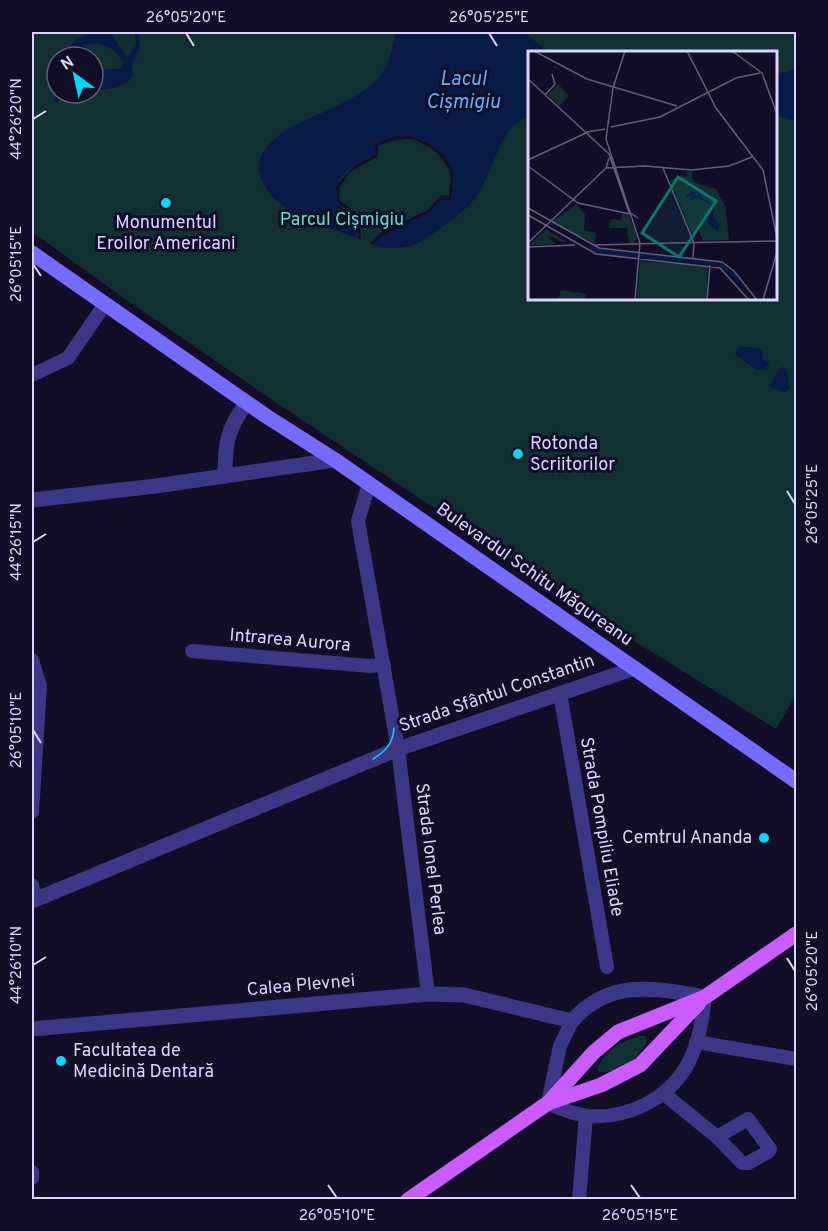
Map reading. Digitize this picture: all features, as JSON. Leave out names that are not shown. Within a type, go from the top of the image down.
[{"type":"main road","name":"Bulevardul Schitu Măgureanu","points":[[32,253],[247,403],[335,460],[796,781]]},
{"type":"main road","points":[[548,1104],[607,1083],[640,1065],[705,997],[796,934]]},
{"type":"main road","points":[[408,1200],[548,1104],[594,1052],[618,1032],[705,997]]},
{"type":"street","points":[[32,375],[68,358],[105,304]]},
{"type":"street","points":[[225,476],[227,440],[235,417],[247,403]]},
{"type":"street","points":[[32,500],[335,460]]},
{"type":"street","name":"Strada Ionel Perlea","points":[[369,484],[357,521],[398,749],[428,994]]},
{"type":"street","name":"Intrarea Aurora","points":[[192,651],[370,666],[384,665]]},
{"type":"street","points":[[32,660],[40,686],[35,733],[32,812]]},
{"type":"street","name":"Strada Sfântul Constantin","points":[[32,895],[398,749],[634,668]]},
{"type":"street","name":"Strada Pompiliu Eliade","points":[[560,693],[607,967]]},
{"type":"street","points":[[624,989],[655,989],[705,997],[696,1042],[686,1067],[663,1093],[631,1111],[617,1115],[586,1116],[548,1104],[560,1046],[572,1021],[581,1010],[595,1000],[624,989]]},
{"type":"street","name":"Calea Plevnei","points":[[32,1029],[428,994],[464,995],[572,1021]]},
{"type":"street","points":[[696,1042],[796,1059]]},
{"type":"street","points":[[663,1093],[717,1137]]},
{"type":"street","points":[[579,1200],[586,1116]]},
{"type":"street","points":[[32,1172],[32,1178]]},
{"type":"green space","name":"Parcul Cișmigiu","points":[[32,32],[796,32],[796,695],[776,729],[623,634],[271,399],[32,232]]},
{"type":"green space","points":[[640,1036],[646,1036],[648,1039],[641,1052],[629,1063],[607,1072],[597,1070],[604,1057],[614,1048]]},
{"type":"water","points":[[89,32],[111,32],[128,57],[136,45],[135,32],[138,32],[139,48],[132,63],[133,76],[125,84],[105,89],[105,70],[119,69],[123,63],[121,58],[105,45],[72,45]]},
{"type":"water","name":"Lacul Cișmigiu","points":[[396,32],[524,32],[547,51],[528,51],[528,117],[518,122],[510,130],[473,201],[439,230],[417,244],[395,248],[372,245],[382,236],[430,212],[443,198],[451,199],[453,173],[441,153],[425,141],[406,137],[376,144],[376,154],[358,163],[341,177],[336,190],[338,202],[353,218],[359,239],[302,217],[288,209],[267,190],[258,167],[264,151],[280,134],[363,91],[381,75],[391,54]]},
{"type":"water","points":[[796,69],[796,121],[777,115],[777,74]]},
{"type":"water","points":[[740,346],[761,349],[762,359],[769,362],[767,369],[756,370],[735,354]]},
{"type":"water","points":[[780,368],[787,370],[790,389],[786,392],[772,388],[770,385]]},
{"type":"pier","points":[[408,136],[427,142],[442,153],[447,160],[454,174],[451,200],[443,198],[430,212],[382,236],[372,245],[370,244],[380,233],[428,210],[441,195],[449,196],[451,179],[449,169],[432,149],[416,140],[408,139],[378,146],[378,156],[349,173],[339,189],[340,201],[354,211],[360,223],[361,240],[359,239],[357,224],[351,213],[338,202],[336,189],[338,183],[354,166],[376,154],[375,144],[391,138]]},
{"type":"tram line","points":[[373,759],[388,746],[394,728]]},
{"type":"place","name":"Monumentul Eroilor Americani","points":[[166,203]]},
{"type":"place","name":"Rotonda Scriitorilor","points":[[518,454]]},
{"type":"place","name":"Cemtrul Ananda","points":[[764,838]]},
{"type":"place","name":"Facultatea de Medicină Dentară","points":[[61,1061]]}]
